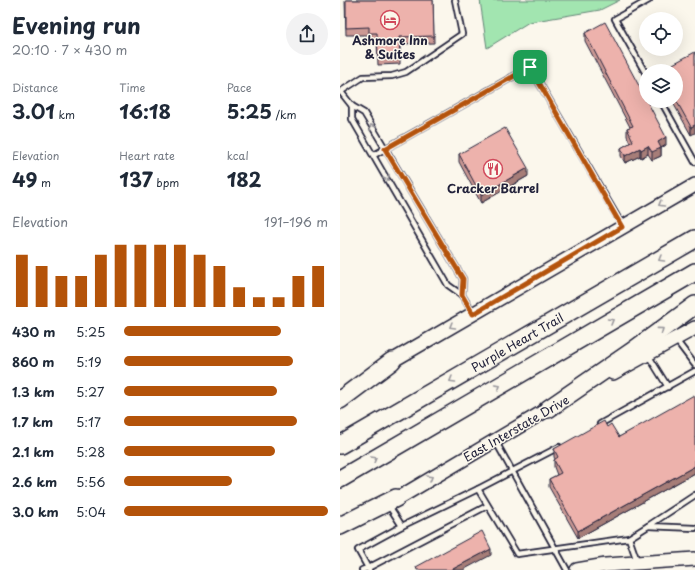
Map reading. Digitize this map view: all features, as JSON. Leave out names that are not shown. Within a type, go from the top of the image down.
[{"type":"highway","name":"Purple Heart Trail","points":[[340,445],[695,239]]},
{"type":"highway","points":[[340,478],[695,272]]},
{"type":"highway","points":[[548,409],[631,352],[695,305]]},
{"type":"highway","points":[[340,400],[392,361]]},
{"type":"highway","points":[[340,526],[392,501]]},
{"type":"main road","points":[[340,391],[695,185]]},
{"type":"main road","name":"East Interstate Drive","points":[[340,534],[392,501],[548,409],[695,328]]},
{"type":"main road","points":[[577,570],[606,565],[695,559]]},
{"type":"lane","points":[[455,0],[462,34],[406,72],[392,76],[363,77],[341,92],[352,106],[364,113],[463,279],[462,295]]},
{"type":"lane","points":[[640,64],[615,19],[649,0]]},
{"type":"lane","points":[[374,156],[530,67],[622,227]]},
{"type":"lane","points":[[352,106],[352,119],[448,285],[462,295],[473,314]]},
{"type":"lane","points":[[665,108],[695,162]]},
{"type":"lane","points":[[675,339],[695,365]]},
{"type":"lane","points":[[647,354],[668,387]]},
{"type":"lane","points":[[596,427],[695,371]]},
{"type":"lane","points":[[495,440],[567,570]]},
{"type":"lane","points":[[368,569],[358,550],[402,526],[513,472],[561,445]]},
{"type":"lane","points":[[478,489],[517,554],[629,538],[695,495]]},
{"type":"lane","points":[[392,501],[402,526]]},
{"type":"lane","points":[[362,570],[368,569],[487,506]]},
{"type":"lane","points":[[648,526],[695,528]]},
{"type":"lane","points":[[629,538],[637,563]]},
{"type":"green space","points":[[480,0],[620,0],[600,10],[529,22],[487,48]]},
{"type":"building","name":"Ashmore Inn & Suites","points":[[346,0],[433,0],[434,36],[399,37],[400,57],[378,57],[377,33],[369,33],[369,27],[346,28]]},
{"type":"building","points":[[605,22],[639,86],[639,108],[651,108],[666,137],[658,142],[661,148],[652,152],[648,146],[641,150],[640,148],[625,156],[621,148],[633,141],[627,128],[633,126],[585,33]]},
{"type":"building","points":[[695,52],[695,125],[691,127],[680,108],[683,108],[683,64],[673,64]]},
{"type":"building","name":"Cracker Barrel","points":[[505,128],[528,168],[481,195],[459,154]]},
{"type":"building","points":[[694,395],[695,466],[578,531],[549,479],[561,473],[554,460],[558,457],[554,449],[604,421],[607,427],[611,424],[619,437]]},
{"type":"building","points":[[482,531],[491,549],[451,570],[417,570],[416,567]]},
{"type":"place","name":"Ashmore Inn & Suites","points":[[390,20]]},
{"type":"place","name":"Cracker Barrel","points":[[493,169]]},
{"type":"route","points":[[530,67],[622,227],[473,314],[462,295],[463,279],[385,149],[530,67]]}]
